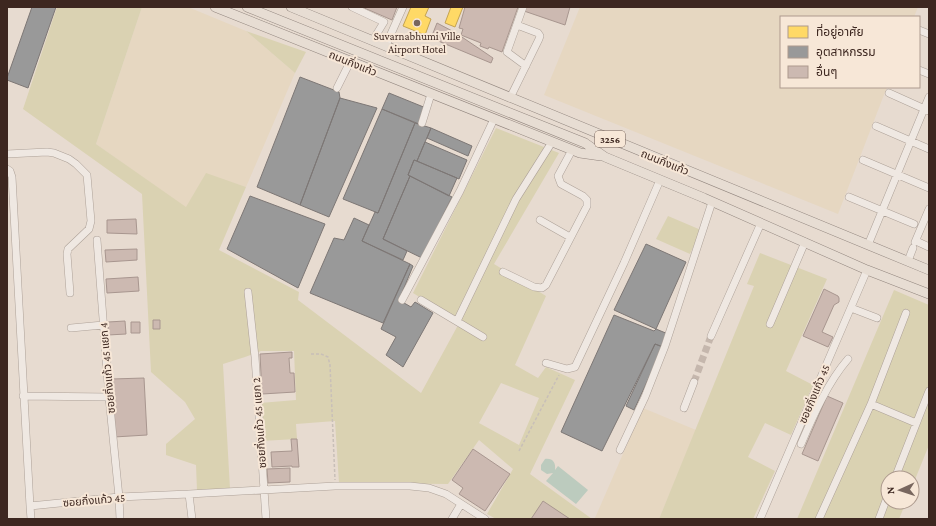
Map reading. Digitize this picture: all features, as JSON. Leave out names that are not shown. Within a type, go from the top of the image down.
[{"type":"main road","name":"ถนนกิ่งแก้ว","points":[[215,7],[572,150],[580,153],[605,157]]},
{"type":"main road","name":"ถนนกิ่งแก้ว","points":[[247,7],[585,143],[605,157],[868,270],[929,294]]},
{"type":"main road","name":"ถนนกิ่งแก้ว","points":[[295,8],[929,270]]},
{"type":"street","points":[[352,7],[384,22],[373,40]]},
{"type":"street","points":[[386,45],[403,7]]},
{"type":"street","points":[[523,7],[507,52],[526,66]]},
{"type":"street","points":[[510,98],[540,36],[538,33],[517,25]]},
{"type":"street","points":[[337,88],[350,62]]},
{"type":"street","points":[[889,93],[927,110]]},
{"type":"street","points":[[422,123],[431,94]]},
{"type":"street","points":[[868,245],[897,174],[927,110],[929,97]]},
{"type":"street","points":[[402,300],[460,191],[494,119]]},
{"type":"street","points":[[876,126],[929,149]]},
{"type":"street","points":[[457,321],[516,199],[552,142]]},
{"type":"street","points":[[503,272],[534,287],[542,288],[546,285],[586,206],[587,200],[583,196],[561,184],[559,181],[558,176],[572,150]]},
{"type":"street","points":[[7,154],[54,153],[69,158],[87,175],[91,222],[89,229],[68,249],[67,254],[70,293]]},
{"type":"street","points":[[863,160],[929,188]]},
{"type":"street","points":[[8,170],[12,185],[31,519]]},
{"type":"street","points":[[546,363],[563,368],[571,369],[575,367],[624,263],[660,180]]},
{"type":"street","points":[[849,197],[914,224]]},
{"type":"street","points":[[620,450],[645,397],[665,346],[712,202]]},
{"type":"street","points":[[908,261],[929,209]]},
{"type":"street","points":[[540,220],[570,237]]},
{"type":"street","points":[[711,336],[761,223]]},
{"type":"street","name":"ซอยกิ่งแก้ว 45 แยก 4","points":[[97,240],[120,519]]},
{"type":"street","points":[[770,324],[805,242]]},
{"type":"street","points":[[915,244],[929,247]]},
{"type":"street","name":"ซอยกิ่งแก้ว 45","points":[[760,519],[806,422],[851,308],[868,270]]},
{"type":"street","name":"ซอยกิ่งแก้ว 45 แยก 2","points":[[248,292],[255,357],[266,519]]},
{"type":"street","points":[[421,300],[483,337]]},
{"type":"street","points":[[851,308],[877,318]]},
{"type":"street","points":[[819,519],[871,404],[906,313]]},
{"type":"street","points":[[71,328],[103,325]]},
{"type":"street","points":[[801,444],[806,422],[838,370],[848,359]]},
{"type":"street","points":[[684,408],[694,382]]},
{"type":"street","points":[[898,470],[929,391]]},
{"type":"street","points":[[23,396],[109,397]]},
{"type":"street","points":[[871,404],[916,423]]},
{"type":"street","name":"ซอยกิ่งแก้ว 45","points":[[30,506],[119,497],[335,486],[410,486],[429,488],[446,494],[485,519]]},
{"type":"street","points":[[189,494],[192,519]]},
{"type":"street","points":[[452,519],[461,504]]},
{"type":"path","points":[[311,354],[321,354],[328,357],[330,366],[335,486]]},
{"type":"path","points":[[519,451],[563,368]]},
{"type":"shaded area","points":[[57,7],[142,7],[96,144],[186,207],[206,173],[246,187],[219,250],[299,292],[298,300],[421,393],[457,327],[462,323],[413,293],[496,128],[559,153],[494,264],[546,296],[515,365],[538,378],[546,367],[575,380],[530,474],[592,519],[496,519],[487,514],[513,469],[479,440],[448,484],[339,483],[335,421],[296,424],[297,439],[261,441],[260,403],[296,400],[294,351],[261,351],[223,364],[230,489],[197,491],[196,465],[166,455],[166,444],[195,419],[185,402],[151,372],[142,194],[23,109]],"holes":[[[501,383],[539,398],[519,445],[479,423]]]},
{"type":"shaded area","points":[[142,7],[188,7],[246,31],[295,73],[246,187],[206,174],[186,208],[96,144]]},
{"type":"shaded area","points":[[580,7],[918,7],[914,16],[780,16],[780,88],[887,88],[838,214],[544,95]]},
{"type":"shaded area","points":[[246,31],[306,52],[295,73]]},
{"type":"shaded area","points":[[668,216],[701,230],[690,254],[656,239]]},
{"type":"shaded area","points":[[760,253],[827,279],[786,371],[813,385],[791,435],[765,423],[748,457],[775,471],[753,519],[659,519],[754,286],[747,284]]},
{"type":"shaded area","points":[[894,290],[929,305],[929,445],[919,470],[880,470],[880,510],[903,510],[899,519],[797,519]]},
{"type":"shaded area","points":[[643,408],[696,430],[659,519],[595,518]]},
{"type":"shaded area","points":[[545,459],[552,460],[555,465],[555,470],[558,466],[588,490],[576,504],[546,481],[553,473],[547,474],[541,470],[541,465]]},
{"type":"building: ที่อยู่อาศัย","name":"Suvarnabhumi Ville Airport Hotel","points":[[411,7],[429,7],[425,16],[431,19],[425,35],[403,26]]},
{"type":"building: ที่อยู่อาศัย","name":"Suvarnabhumi Ville Airport Hotel","points":[[451,7],[463,7],[455,27],[445,23]]},
{"type":"building: อุตสาหกรรม","points":[[32,7],[56,7],[28,88],[7,80],[7,78]]},
{"type":"building: อุตสาหกรรม","points":[[300,77],[339,92],[340,98],[300,205],[257,187]]},
{"type":"building: อุตสาหกรรม","points":[[389,93],[426,108],[419,124],[382,109]]},
{"type":"building: อุตสาหกรรม","points":[[340,98],[377,108],[329,217],[300,205]]},
{"type":"building: อุตสาหกรรม","points":[[382,109],[415,123],[378,213],[343,199]]},
{"type":"building: อุตสาหกรรม","points":[[415,123],[431,128],[417,161],[414,160],[408,175],[410,176],[383,239],[407,251],[403,260],[362,241],[375,212],[378,213]]},
{"type":"building: อุตสาหกรรม","points":[[431,128],[472,146],[468,156],[427,138]]},
{"type":"building: อุตสาหกรรม","points":[[425,142],[467,160],[459,179],[417,161]]},
{"type":"building: อุตสาหกรรม","points":[[414,160],[457,178],[449,196],[408,175]]},
{"type":"building: อุตสาหกรรม","points":[[410,176],[452,197],[422,258],[383,239]]},
{"type":"building: อุตสาหกรรม","points":[[250,196],[325,224],[298,288],[227,249]]},
{"type":"building: อุตสาหกรรม","points":[[354,218],[369,225],[362,241],[410,264],[383,323],[310,293],[334,238],[344,240]]},
{"type":"building: อุตสาหกรรม","points":[[646,244],[686,262],[656,329],[614,310]]},
{"type":"building: อุตสาหกรรม","points":[[410,264],[413,266],[399,300],[411,307],[415,302],[433,313],[403,367],[386,355],[396,337],[381,329]]},
{"type":"building: อุตสาหกรรม","points":[[614,315],[654,331],[656,329],[668,334],[663,347],[655,344],[602,451],[561,432]]},
{"type":"building: อุตสาหกรรม","points":[[655,344],[663,347],[634,410],[626,406]]},
{"type":"building: อื่นๆ","points":[[362,7],[397,7],[392,20]]},
{"type":"building: อื่นๆ","points":[[465,7],[518,7],[502,52],[489,47],[488,49],[480,46],[481,43],[461,35],[463,29],[459,28]]},
{"type":"building: อื่นๆ","points":[[525,7],[570,7],[565,25],[524,11]]},
{"type":"building: อื่นๆ","points":[[437,23],[456,33],[493,58],[491,63],[431,38]]},
{"type":"building: อื่นๆ","points":[[136,219],[137,234],[107,233],[107,220]]},
{"type":"building: อื่นๆ","points":[[137,249],[137,260],[106,262],[105,250]]},
{"type":"building: อื่นๆ","points":[[138,277],[139,291],[107,293],[106,279]]},
{"type":"building: อื่นๆ","points":[[824,289],[838,296],[839,298],[839,302],[834,305],[822,332],[833,337],[828,347],[803,336]]},
{"type":"building: อื่นๆ","points":[[153,320],[160,320],[160,329],[153,329]]},
{"type":"building: อื่นๆ","points":[[125,321],[126,334],[108,335],[108,322]]},
{"type":"building: อื่นๆ","points":[[131,322],[140,322],[140,333],[131,333]]},
{"type":"building: อื่นๆ","points":[[292,352],[292,358],[289,358],[290,373],[294,373],[295,392],[262,394],[260,354]]},
{"type":"building: อื่นๆ","points":[[144,378],[147,435],[114,437],[112,379]]},
{"type":"building: อื่นๆ","points":[[827,396],[843,403],[818,461],[802,454]]},
{"type":"building: อื่นๆ","points":[[291,439],[297,439],[299,467],[272,467],[271,452],[292,451]]},
{"type":"building: อื่นๆ","points":[[473,449],[510,474],[485,511],[459,494],[463,488],[452,480]]},
{"type":"building: อื่นๆ","points":[[290,468],[290,482],[268,483],[267,469]]},
{"type":"building: อื่นๆ","points":[[543,501],[570,519],[531,519]]},
{"type":"tunnel","points":[[694,382],[711,336]]},
{"type":"place","name":"Suvarnabhumi Ville Airport Hotel","points":[[417,23]]}]
